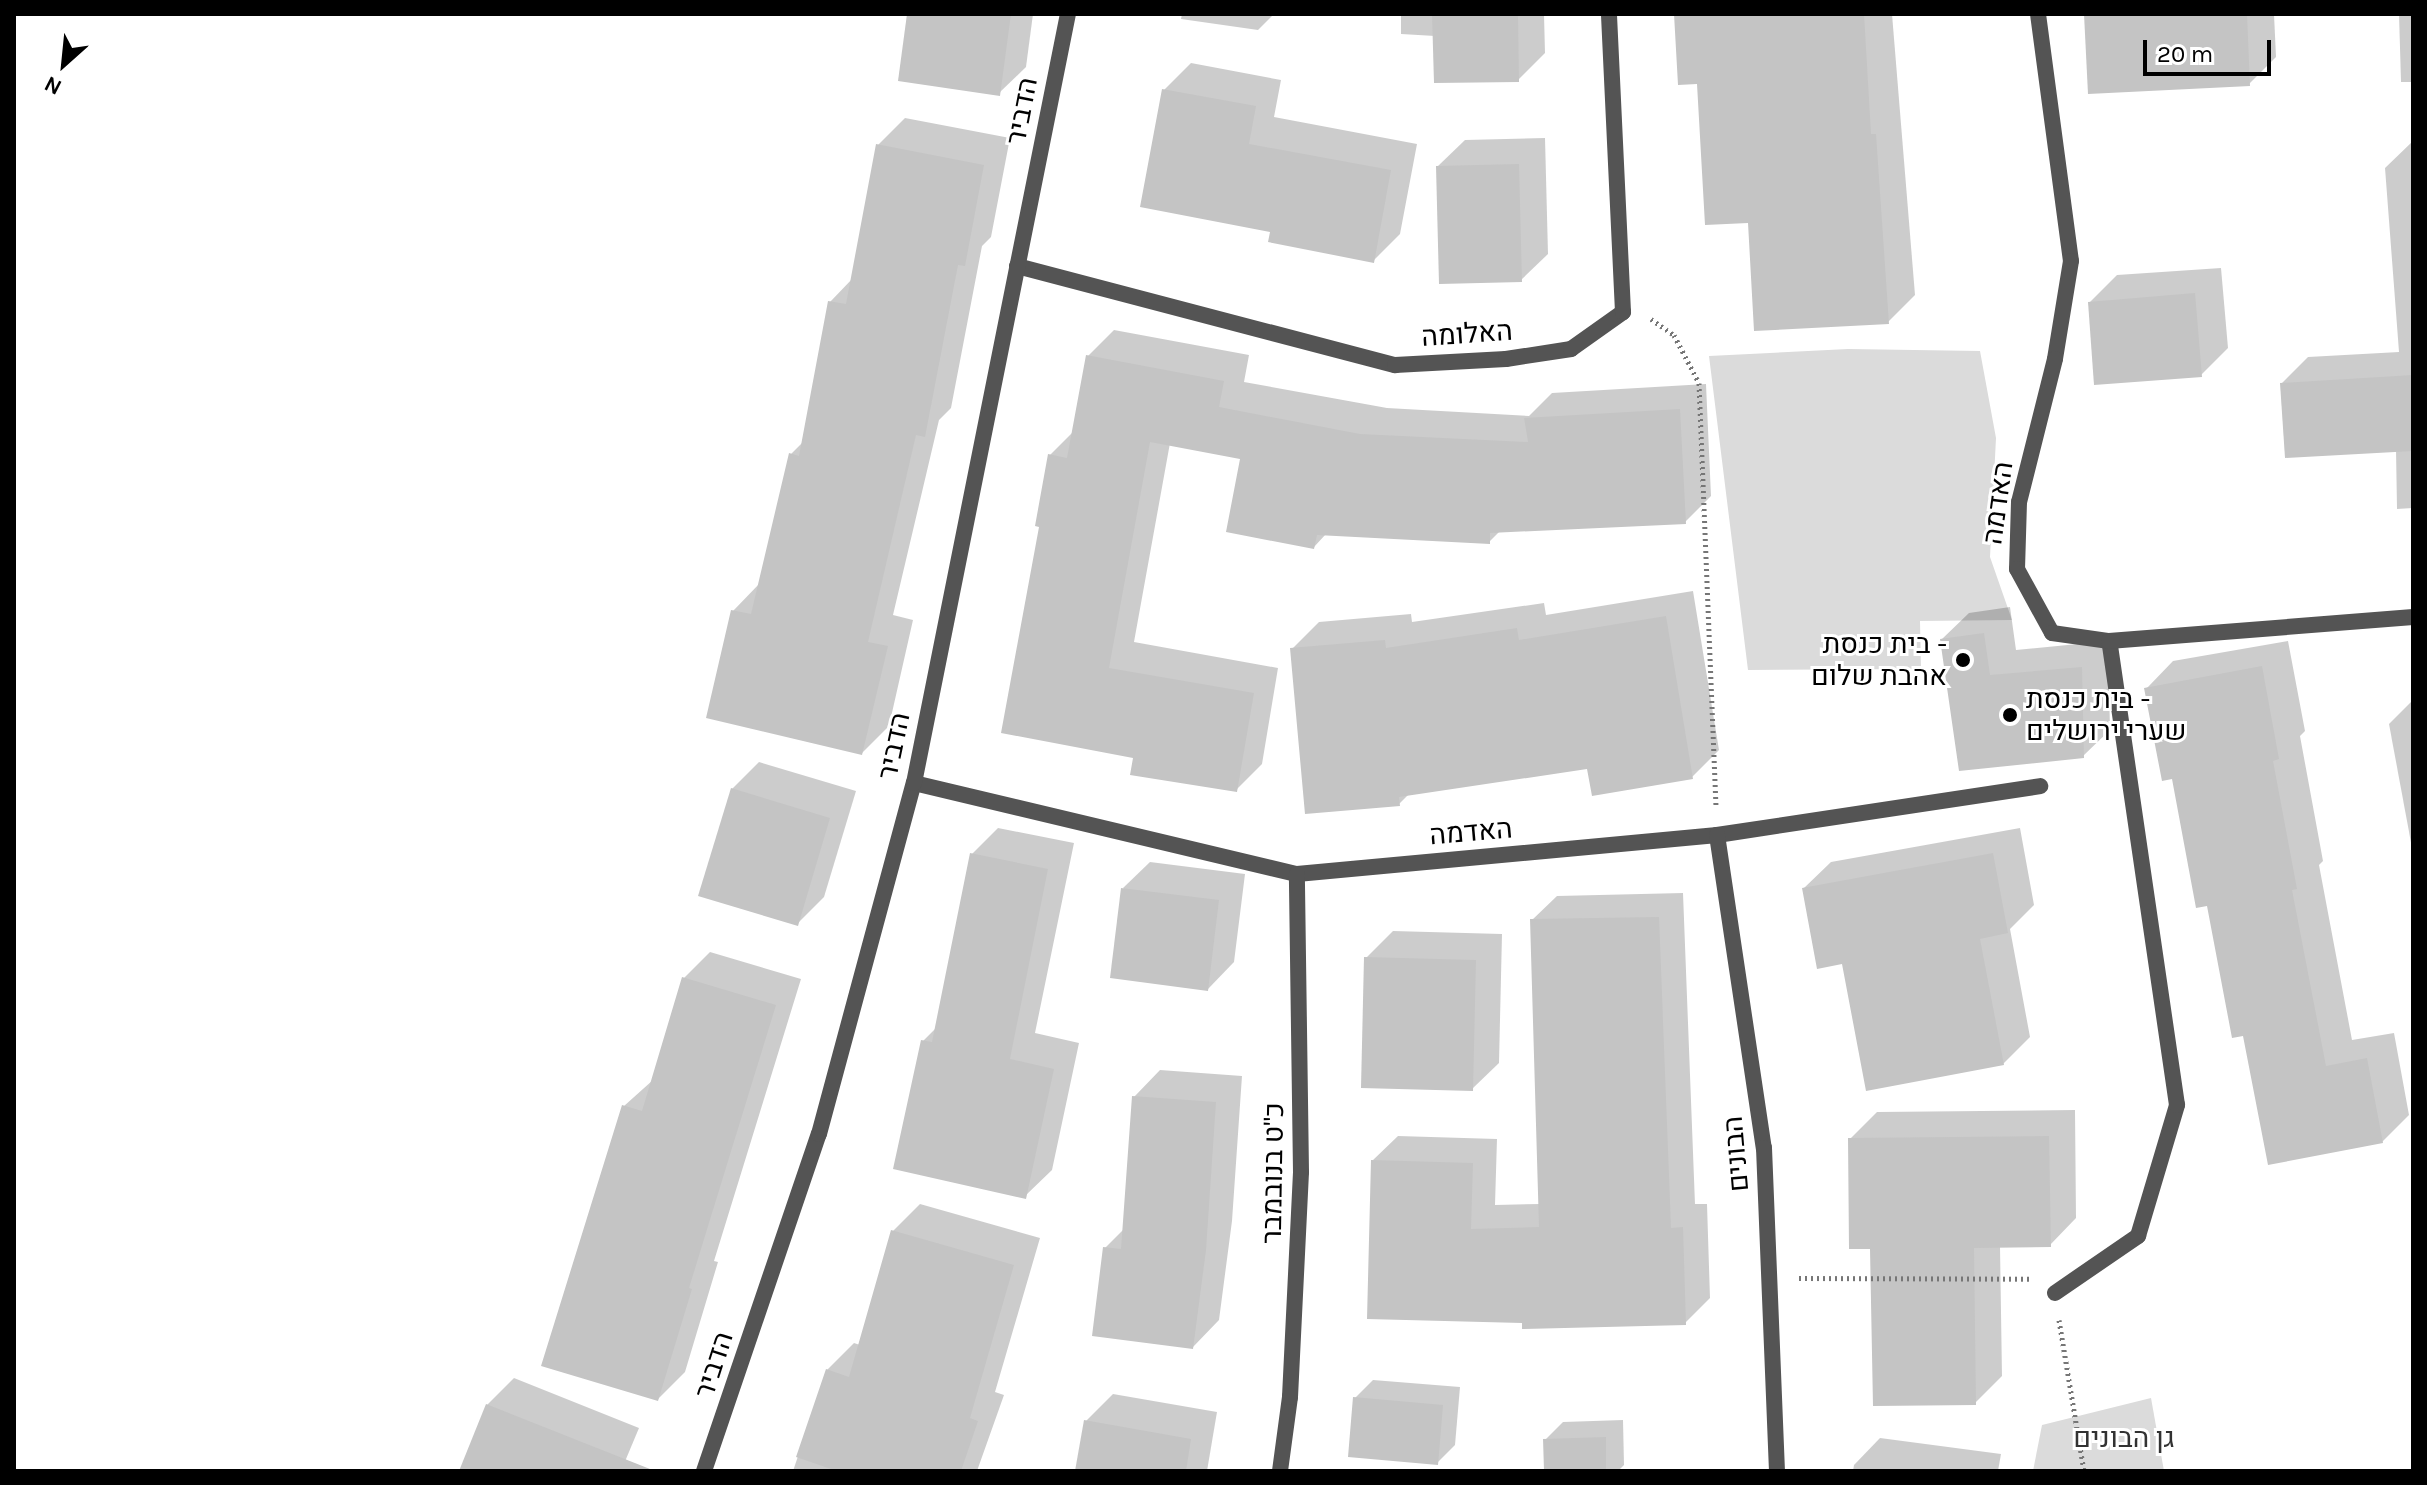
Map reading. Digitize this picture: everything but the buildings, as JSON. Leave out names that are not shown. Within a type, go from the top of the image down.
[{"type":"street","name":"הדביר","points":[[704,1471],[819,1134],[914,783],[1068,14]]},
{"type":"street","points":[[1609,14],[1623,300]]},
{"type":"street","name":"האדמה","points":[[2038,14],[2071,261],[2055,359],[2019,502],[2017,569],[2052,633],[2109,641],[2413,617]]},
{"type":"street","name":"האלומה","points":[[1017,266],[1395,365],[1506,359],[1571,349],[1623,312],[1623,300]]},
{"type":"street","points":[[2055,1293],[2138,1236],[2177,1105],[2109,641]]},
{"type":"street","name":"האדמה","points":[[914,783],[1297,874],[1717,835],[2040,786]]},
{"type":"street","name":"הבונים","points":[[1717,835],[1764,1148],[1777,1471]]},
{"type":"street","name":"כ\"ט בנובמבר","points":[[1280,1471],[1290,1397],[1301,1172],[1297,874]]},
{"type":"path","points":[[1623,300],[1674,335],[1699,383],[1717,835]]},
{"type":"path","points":[[1770,1278],[2052,1279],[2084,1471]]},
{"type":"green space","points":[[1848,349],[1980,351],[1996,438],[1990,557],[2012,620],[1920,621],[1921,669],[1748,670],[1709,356]]},
{"type":"green space","name":"גן הבונים","points":[[2151,1398],[2164,1471],[2033,1471],[2042,1425]]},
{"type":"place","name":"בית כנסת - אהבת שלום","points":[[1963,660]]},
{"type":"place","name":"בית כנסת - שערי ירושלים","points":[[2010,715]]}]
